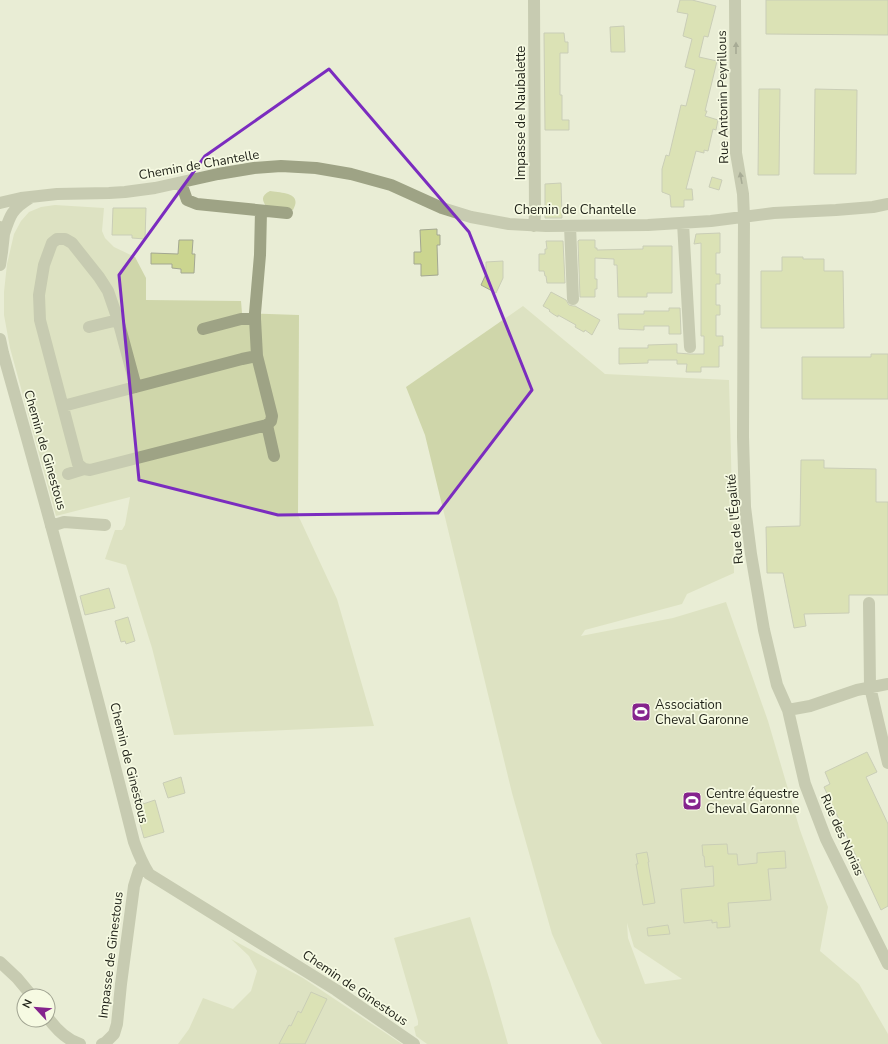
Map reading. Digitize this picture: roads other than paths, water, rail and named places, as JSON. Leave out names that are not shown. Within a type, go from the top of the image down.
[{"type":"street","name":"Impasse de Naubalette","points":[[534,0],[534,226]]},
{"type":"street","name":"Rue Antonin Peyrillous","points":[[736,0],[736,153],[743,194],[744,217]]},
{"type":"street","name":"Chemin de Chantelle","points":[[0,203],[21,198],[57,194],[109,194],[125,192],[155,188],[218,174],[254,168],[281,166],[316,168],[352,174],[391,185],[442,208],[471,217],[509,224],[534,226],[648,225],[711,221],[774,212],[836,210],[873,207],[888,204]]},
{"type":"street","points":[[181,183],[187,200],[197,204],[288,213]]},
{"type":"street","name":"Chemin de Chantelle","points":[[2,230],[13,212],[20,205],[33,197]]},
{"type":"street","points":[[68,474],[84,469],[90,470],[267,425],[271,421],[272,416],[257,356],[255,319],[260,255],[261,211]]},
{"type":"street","name":"Rue de l'Égalité","points":[[744,217],[743,437],[745,507],[751,554],[764,630],[777,685],[788,710]]},
{"type":"street","points":[[683,222],[690,347]]},
{"type":"street","points":[[570,226],[572,299]]},
{"type":"street","points":[[0,265],[2,252],[2,230]]},
{"type":"street","points":[[84,469],[78,464],[40,320],[39,295],[44,266],[52,243],[57,239],[66,239],[78,249],[108,291],[118,320],[136,387]]},
{"type":"street","points":[[203,329],[241,319],[255,319]]},
{"type":"street","points":[[89,327],[118,320]]},
{"type":"street","name":"Chemin de Ginestous","points":[[0,339],[2,351],[98,698],[134,842],[143,864],[149,874],[336,990],[414,1044]]},
{"type":"street","points":[[63,406],[257,356]]},
{"type":"street","points":[[267,425],[274,456]]},
{"type":"street","points":[[51,526],[64,522],[105,525]]},
{"type":"street","points":[[869,603],[870,687],[888,762]]},
{"type":"street","points":[[788,710],[810,706],[857,690],[888,684]]},
{"type":"street","name":"Rue des Norias","points":[[788,710],[805,784],[826,839],[887,960]]},
{"type":"street","name":"Impasse de Ginestous","points":[[102,1044],[114,1034],[117,1024],[132,894],[139,870],[143,864]]},
{"type":"street","points":[[0,962],[25,988]]},
{"type":"street","points":[[56,1028],[73,1042],[80,1044]]},
{"type":"place","name":"Association Cheval Garonne","points":[[641,712]]},
{"type":"place","name":"Centre équestre Cheval Garonne","points":[[692,801]]}]
